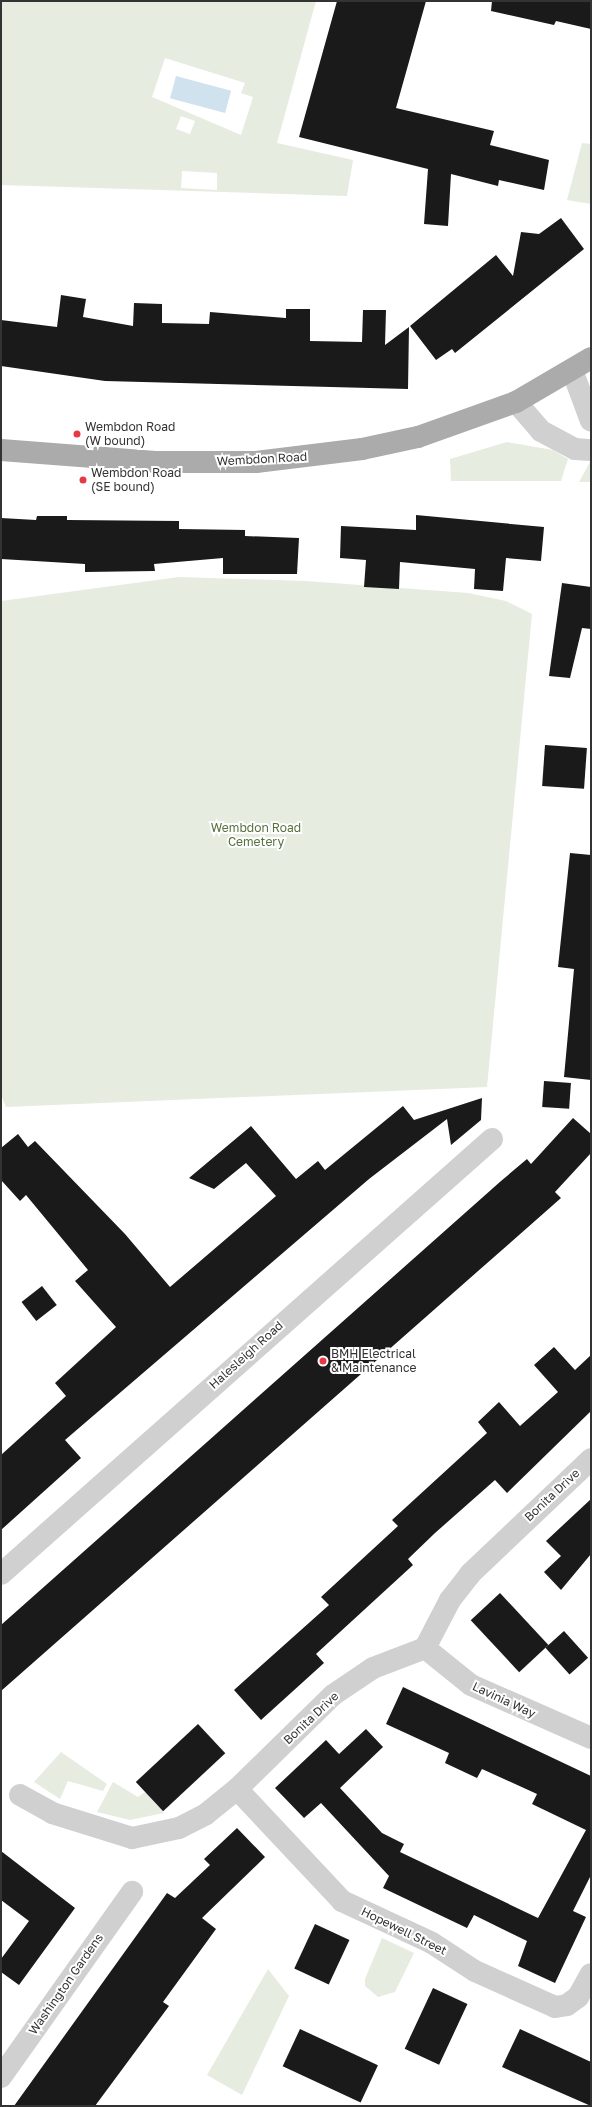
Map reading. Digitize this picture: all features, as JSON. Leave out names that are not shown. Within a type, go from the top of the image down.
[{"type":"main road","name":"Wembdon Road","points":[[1,450],[156,462],[256,462],[311,457],[418,437],[516,402],[591,358]]},
{"type":"street","points":[[572,370],[591,420]]},
{"type":"street","points":[[516,402],[541,431],[575,449],[591,450]]},
{"type":"street","name":"Halesleigh Road","points":[[1,1574],[492,1139]]},
{"type":"street","name":"Bonita Drive","points":[[20,1795],[52,1813],[132,1838],[179,1828],[206,1814],[237,1789],[333,1695],[373,1668],[425,1648],[450,1600],[470,1574],[591,1459]]},
{"type":"street","name":"Lavinia Way","points":[[425,1648],[470,1685],[591,1738]]},
{"type":"street","name":"Hopewell Street","points":[[237,1789],[342,1901],[432,1942],[475,1971],[555,2007],[567,2005],[578,1997],[591,1974]]},
{"type":"street","name":"Washington Gardens","points":[[1,2077],[132,1892]]},
{"type":"green space","points":[[1,1],[316,1],[277,143],[353,160],[347,196],[1,185]],"holes":[[[165,58],[245,83],[241,93],[253,97],[241,135],[152,97]],[[181,116],[195,121],[190,134],[176,129]],[[182,171],[217,173],[217,190],[181,188]]]},
{"type":"green space","points":[[582,143],[591,144],[591,204],[567,200]]},
{"type":"green space","points":[[507,442],[553,450],[568,459],[561,481],[451,481],[450,459]]},
{"type":"green space","points":[[591,460],[591,482],[579,482]]},
{"type":"green space","name":"Wembdon Road Cemetery","points":[[179,577],[306,581],[468,593],[506,601],[532,614],[487,1087],[6,1107],[1,1095],[1,601]]},
{"type":"green space","points":[[61,1752],[107,1784],[103,1791],[68,1781],[60,1799],[34,1782]]},
{"type":"green space","points":[[113,1782],[138,1797],[145,1792],[164,1813],[130,1820],[97,1812]]},
{"type":"green space","points":[[382,1938],[414,1953],[395,1992],[378,1997],[365,1986],[365,1979]]},
{"type":"green space","points":[[268,1969],[289,1996],[242,2095],[207,2075]]},
{"type":"water","points":[[176,76],[231,91],[225,113],[170,98]]},
{"type":"building","points":[[337,1],[426,1],[396,108],[494,131],[490,145],[549,160],[544,190],[499,180],[498,186],[451,174],[448,226],[424,224],[428,169],[299,137]]},
{"type":"building","points":[[492,1],[591,1],[591,29],[556,21],[554,25],[491,11]]},
{"type":"building","points":[[561,218],[584,249],[455,353],[452,349],[436,360],[410,326],[496,255],[513,276],[521,232],[539,234]]},
{"type":"building","points":[[61,295],[86,299],[83,317],[133,326],[134,303],[162,304],[162,323],[209,324],[210,312],[286,318],[286,309],[310,309],[310,341],[362,342],[363,310],[386,310],[385,345],[409,327],[408,389],[105,381],[1,366],[1,320],[57,327]]},
{"type":"building","points":[[416,515],[544,527],[541,561],[506,558],[503,591],[474,589],[475,569],[400,562],[399,589],[364,587],[366,560],[340,558],[341,526],[416,530]]},
{"type":"building","points":[[37,516],[67,516],[67,520],[179,521],[179,529],[245,530],[245,536],[299,538],[297,574],[223,574],[223,558],[154,564],[155,571],[85,572],[85,564],[1,559],[1,518],[36,520]]},
{"type":"building","points":[[562,583],[591,587],[591,629],[582,628],[570,678],[549,676]]},
{"type":"building","points":[[545,745],[587,748],[584,789],[542,786]]},
{"type":"building","points":[[570,853],[591,855],[591,1080],[564,1077],[574,969],[558,967]]},
{"type":"building","points":[[544,1081],[571,1083],[569,1109],[542,1107]]},
{"type":"building","points":[[482,1098],[481,1120],[451,1145],[447,1119],[369,1179],[65,1440],[81,1458],[1,1530],[1,1455],[66,1396],[55,1383],[116,1327],[75,1281],[88,1270],[26,1195],[20,1201],[1,1180],[1,1148],[18,1134],[28,1147],[35,1141],[125,1234],[170,1287],[276,1196],[246,1163],[214,1189],[189,1178],[251,1126],[296,1179],[318,1161],[325,1170],[403,1106],[414,1120]]},
{"type":"building","points":[[573,1118],[591,1134],[591,1153],[555,1192],[561,1198],[1,1691],[1,1625],[501,1181],[527,1159],[531,1164]]},
{"type":"building","points":[[42,1286],[57,1305],[36,1321],[22,1302]]},
{"type":"building","points":[[554,1347],[575,1370],[591,1355],[591,1411],[507,1493],[495,1480],[435,1533],[408,1559],[413,1565],[316,1654],[324,1663],[261,1720],[234,1690],[329,1605],[321,1597],[398,1526],[392,1520],[487,1433],[478,1422],[499,1402],[520,1426],[558,1392],[534,1365]]},
{"type":"building","points":[[591,1499],[591,1554],[561,1590],[544,1572],[561,1556],[546,1541]]},
{"type":"building","points":[[500,1593],[548,1645],[519,1672],[471,1620]]},
{"type":"building","points":[[564,1631],[588,1658],[570,1674],[545,1648]]},
{"type":"building","points":[[403,1687],[591,1776],[591,1875],[573,1911],[586,1917],[555,1983],[518,1966],[527,1941],[474,1915],[467,1928],[383,1888],[389,1876],[321,1803],[304,1818],[275,1788],[326,1740],[339,1754],[366,1729],[383,1747],[340,1788],[382,1833],[404,1844],[400,1852],[538,1918],[586,1830],[532,1804],[537,1794],[482,1769],[477,1778],[445,1763],[449,1753],[386,1724]]},
{"type":"building","points":[[198,1724],[225,1753],[163,1811],[136,1782]]},
{"type":"building","points":[[237,1828],[265,1857],[202,1918],[216,1929],[163,2002],[169,2006],[95,2106],[14,2106],[167,1893],[175,1898],[210,1865],[204,1859]]},
{"type":"building","points":[[1,1851],[75,1908],[19,1985],[1,1972],[1,1959],[29,1921],[1,1900]]},
{"type":"building","points":[[315,1924],[349,1940],[329,1984],[294,1968]]},
{"type":"building","points":[[433,1988],[467,2004],[439,2065],[405,2049]]},
{"type":"building","points":[[300,2029],[378,2065],[361,2103],[283,2066]]},
{"type":"building","points":[[520,2029],[591,2062],[591,2106],[502,2067]]},
{"type":"place","name":"Wembdon Road (W bound)","points":[[77,434]]},
{"type":"place","name":"Wembdon Road (SE bound)","points":[[83,480]]},
{"type":"place","name":"BMH Electrical & Maintenance","points":[[323,1361]]}]
